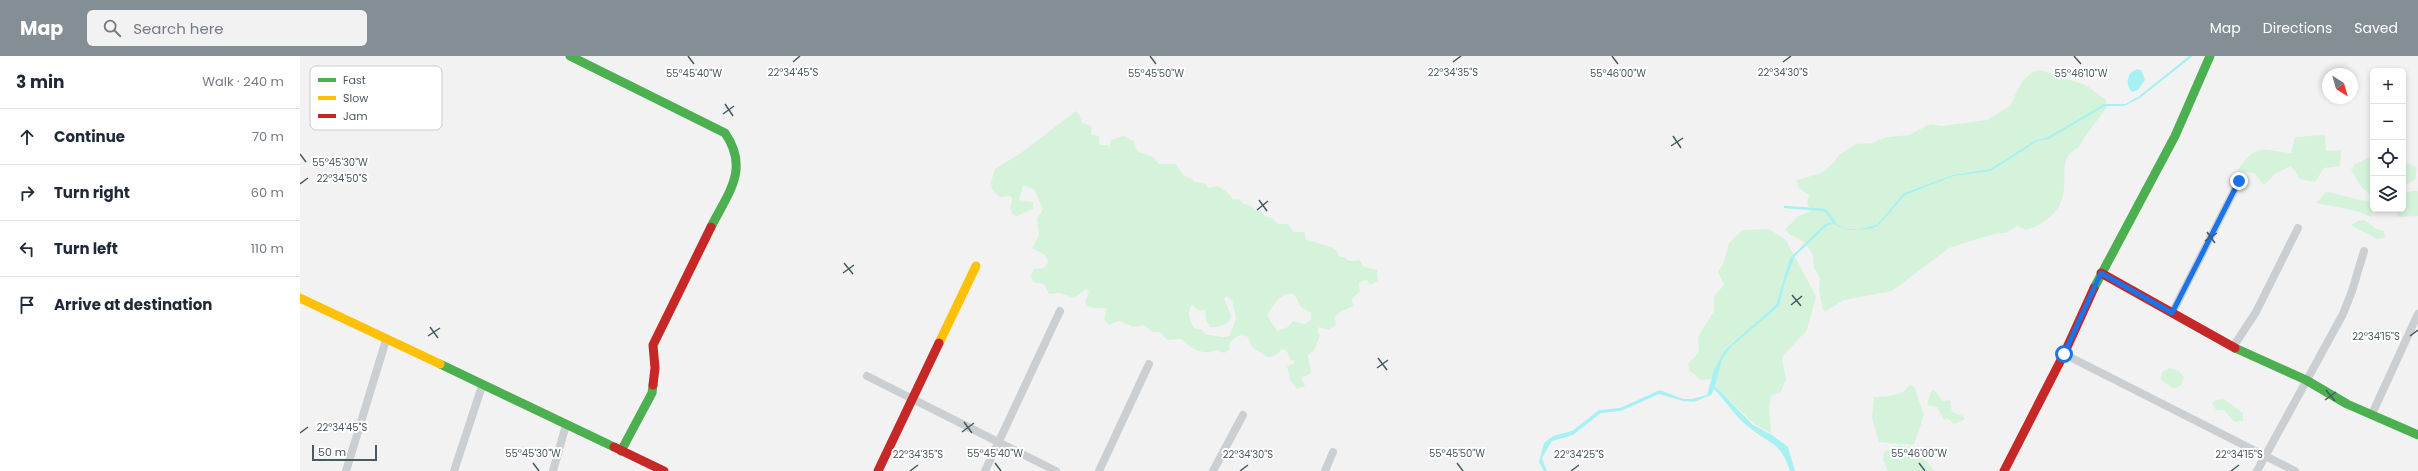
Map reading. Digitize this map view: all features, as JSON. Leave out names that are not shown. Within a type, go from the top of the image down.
[{"type":"street","points":[[570,56],[725,133],[734,145],[740,161],[737,175],[653,345],[655,368],[652,393],[621,450]]},
{"type":"street","points":[[2004,471],[2064,354],[2101,273],[2175,136],[2210,56]]},
{"type":"street","points":[[2172,313],[2239,181]]},
{"type":"street","points":[[2233,347],[2256,312],[2298,228]]},
{"type":"street","points":[[2257,471],[2343,314],[2352,292],[2364,251]]},
{"type":"street","points":[[878,471],[976,266]]},
{"type":"street","points":[[2101,273],[2233,347],[2306,380],[2347,404],[2418,435]]},
{"type":"street","points":[[300,298],[482,386],[621,450],[659,470]]},
{"type":"street","points":[[986,471],[1060,311]]},
{"type":"street","points":[[2372,414],[2418,314]]},
{"type":"street","points":[[346,471],[386,340]]},
{"type":"street","points":[[2064,354],[2295,471]]},
{"type":"street","points":[[1099,471],[1149,364]]},
{"type":"street","points":[[867,376],[1056,471]]},
{"type":"street","points":[[454,471],[482,386]]},
{"type":"street","points":[[1213,471],[1243,415]]},
{"type":"street","points":[[553,471],[566,425]]},
{"type":"street","points":[[1324,471],[1334,452]]},
{"type":"green space","points":[[2041,70],[2086,85],[2106,100],[2107,107],[2079,147],[2067,158],[2063,196],[2057,209],[2052,215],[2047,220],[2026,230],[2017,226],[2006,233],[1994,234],[1949,248],[1892,291],[1844,300],[1826,311],[1823,310],[1819,291],[1820,278],[1814,268],[1813,254],[1804,242],[1789,234],[1785,230],[1798,216],[1811,211],[1807,203],[1809,195],[1799,188],[1796,180],[1822,173],[1840,154],[1856,144],[1872,143],[1887,137],[1909,135],[1930,124],[1942,126],[1987,120],[2010,106],[2021,83],[2032,72]]},
{"type":"green space","points":[[1076,111],[1079,114],[1082,123],[1092,126],[1091,135],[1099,136],[1099,143],[1101,145],[1107,145],[1109,148],[1111,140],[1124,136],[1134,141],[1137,151],[1155,158],[1158,164],[1176,164],[1185,176],[1191,178],[1194,182],[1205,183],[1208,188],[1218,186],[1229,194],[1233,200],[1239,199],[1244,204],[1251,206],[1256,211],[1259,209],[1266,217],[1272,218],[1278,224],[1288,224],[1294,232],[1305,232],[1305,239],[1335,249],[1340,257],[1344,257],[1349,261],[1360,260],[1363,266],[1377,270],[1378,281],[1371,285],[1366,280],[1359,283],[1360,291],[1352,299],[1353,306],[1340,312],[1335,318],[1336,325],[1329,330],[1319,327],[1317,330],[1320,336],[1314,350],[1308,355],[1311,372],[1309,375],[1301,377],[1305,386],[1297,389],[1290,380],[1287,366],[1294,364],[1294,361],[1291,360],[1286,350],[1283,349],[1274,356],[1267,357],[1252,347],[1248,337],[1242,335],[1237,336],[1229,344],[1230,350],[1224,353],[1217,350],[1212,352],[1202,352],[1189,346],[1182,339],[1167,340],[1160,332],[1152,332],[1144,325],[1133,327],[1119,321],[1109,325],[1104,319],[1107,309],[1092,308],[1085,302],[1089,291],[1086,289],[1074,298],[1060,293],[1049,294],[1044,284],[1033,282],[1031,275],[1034,269],[1044,268],[1048,262],[1045,255],[1032,248],[1039,235],[1037,219],[1043,209],[1034,189],[1023,185],[1019,200],[1033,202],[1033,209],[1017,216],[1013,215],[1010,209],[1012,199],[1010,196],[999,197],[992,189],[991,182],[995,169],[1021,153]],"holes":[[[1286,294],[1294,294],[1301,307],[1311,313],[1311,320],[1304,324],[1293,321],[1288,327],[1277,331],[1267,315],[1278,299]],[[1226,296],[1232,300],[1236,318],[1230,335],[1225,337],[1206,335],[1201,329],[1194,328],[1190,320],[1189,313],[1192,305],[1198,310],[1205,310],[1206,321],[1210,327],[1224,325],[1229,322],[1231,315],[1224,299]]]},
{"type":"green space","points":[[2325,135],[2326,151],[2341,150],[2340,166],[2324,168],[2315,182],[2300,179],[2291,166],[2276,173],[2264,185],[2254,173],[2237,171],[2255,152],[2266,150],[2291,153],[2295,137]]},
{"type":"green space","points":[[2370,157],[2370,195],[2362,188],[2351,170],[2355,164]]},
{"type":"green space","points":[[2406,163],[2417,167],[2415,180],[2406,185]]},
{"type":"green space","points":[[2418,191],[2418,216],[2399,217],[2397,212],[2406,212],[2406,192]]},
{"type":"green space","points":[[2326,192],[2370,201],[2370,212],[2372,212],[2372,217],[2356,211],[2316,203]]},
{"type":"green space","points":[[2365,220],[2376,229],[2384,231],[2385,238],[2377,239],[2351,225],[2358,221]]},
{"type":"green space","points":[[1769,229],[1786,240],[1816,296],[1807,330],[1782,357],[1786,380],[1780,393],[1771,395],[1769,408],[1771,433],[1754,424],[1716,387],[1714,379],[1701,380],[1690,371],[1688,364],[1699,352],[1698,337],[1714,311],[1714,296],[1724,285],[1718,272],[1723,264],[1729,243],[1742,230]]},
{"type":"green space","points":[[2169,368],[2179,371],[2184,377],[2181,385],[2174,389],[2161,380],[2162,372]]},
{"type":"green space","points":[[1909,385],[1914,386],[1924,415],[1914,445],[1879,442],[1872,418],[1874,397],[1899,394],[1907,389]]},
{"type":"green space","points":[[1932,390],[1935,391],[1942,401],[1950,400],[1952,412],[1963,416],[1965,419],[1954,424],[1947,418],[1944,420],[1937,407],[1929,406],[1927,403]]},
{"type":"green space","points":[[2224,399],[2243,413],[2243,421],[2234,422],[2224,410],[2216,410],[2212,403],[2216,400]]},
{"type":"green space","points":[[1899,445],[1914,449],[1935,471],[1888,471],[1883,460],[1884,452]]},
{"type":"water","points":[[2189,56],[2193,56],[2140,98],[2124,106],[2105,106],[2049,139],[2038,141],[1991,171],[1954,176],[1905,195],[1878,226],[1870,229],[1847,230],[1834,224],[1828,225],[1795,256],[1785,282],[1779,306],[1731,347],[1722,359],[1715,386],[1753,425],[1772,435],[1788,447],[1795,471],[1790,471],[1783,454],[1779,449],[1745,424],[1714,389],[1711,395],[1694,402],[1683,401],[1659,394],[1621,411],[1601,413],[1573,435],[1552,441],[1542,458],[1547,471],[1544,471],[1539,462],[1544,443],[1553,436],[1572,431],[1599,410],[1620,408],[1660,390],[1683,399],[1692,399],[1707,395],[1714,370],[1725,350],[1776,305],[1790,258],[1825,224],[1832,222],[1846,229],[1860,229],[1877,225],[1904,193],[1953,175],[1990,169],[2036,140],[2048,137],[2104,104],[2125,104],[2138,97]]},
{"type":"water","points":[[2137,69],[2141,70],[2145,80],[2138,90],[2132,92],[2128,85],[2128,78],[2130,73]]},
{"type":"waterway","points":[[1785,207],[1825,210],[1835,223]]},
{"type":"traffic: fast","points":[[570,56],[725,133],[736,158],[736,170],[734,181],[711,227]]},
{"type":"traffic: fast","points":[[2094,288],[2175,136],[2210,56]]},
{"type":"traffic: fast","points":[[2235,348],[2306,380],[2347,404],[2418,435]]},
{"type":"traffic: fast","points":[[440,364],[614,447]]},
{"type":"traffic: fast","points":[[621,451],[652,393],[653,385]]},
{"type":"traffic: slow","points":[[939,343],[976,266]]},
{"type":"traffic: slow","points":[[300,298],[440,364]]},
{"type":"traffic: jam","points":[[653,385],[655,368],[653,345],[711,227]]},
{"type":"traffic: jam","points":[[2101,273],[2235,348]]},
{"type":"traffic: jam","points":[[2004,471],[2064,354],[2094,288]]},
{"type":"traffic: jam","points":[[878,471],[939,343]]},
{"type":"traffic: jam","points":[[614,447],[664,471]]},
{"type":"route","points":[[2064,354],[2101,273],[2172,313],[2239,181]]}]
